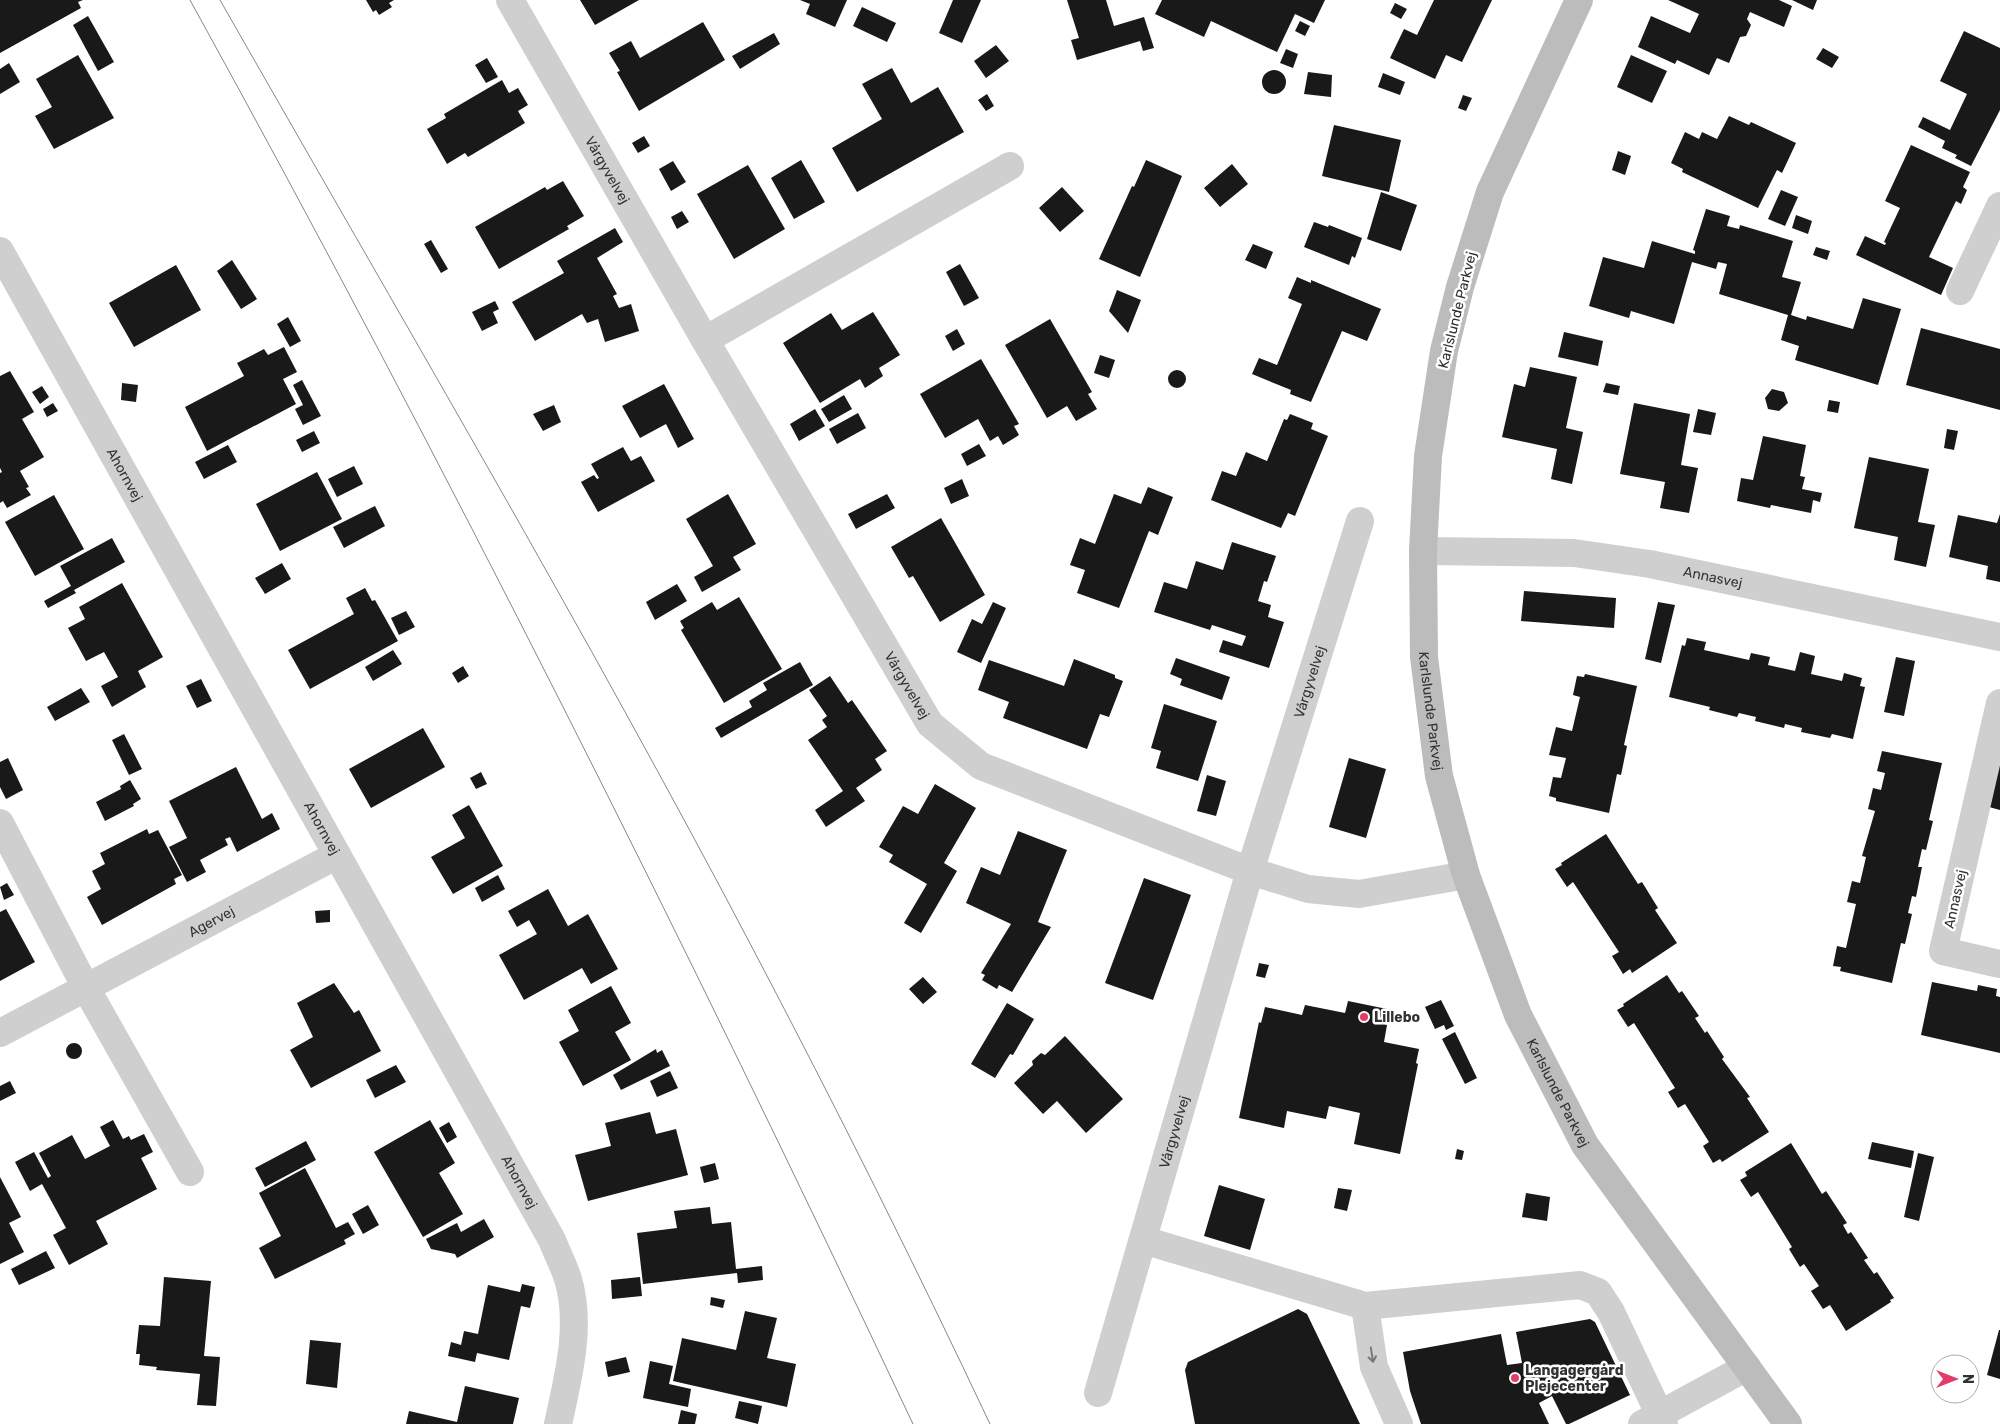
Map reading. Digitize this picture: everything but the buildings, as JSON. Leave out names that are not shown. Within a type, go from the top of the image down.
[{"type":"street","name":"Vårgyvelvej","points":[[510,0],[705,340],[930,724],[981,766],[1250,871],[1308,889],[1359,894],[1466,876]]},
{"type":"street","name":"Karlslunde Parkvej","points":[[1579,0],[1490,192],[1460,287],[1444,351],[1428,456],[1423,551],[1424,657],[1439,776],[1466,876],[1518,1015],[1585,1145],[1788,1424]]},
{"type":"street","points":[[705,340],[1010,166]]},
{"type":"street","points":[[1960,291],[2000,206]]},
{"type":"street","name":"Ahornvej","points":[[2,258],[552,1240],[568,1280],[573,1320],[571,1365],[558,1424]]},
{"type":"street","name":"Vårgyvelvej","points":[[1098,1393],[1250,871],[1360,521]]},
{"type":"street","name":"Annasvej","points":[[1423,551],[1574,553],[1650,564],[2000,636]]},
{"type":"street","name":"Annasvej","points":[[2000,703],[1943,951],[2000,964]]},
{"type":"street","points":[[0,823],[86,988],[190,1172]]},
{"type":"street","name":"Agervej","points":[[0,1033],[337,855]]},
{"type":"street","points":[[1143,1240],[1365,1306],[1580,1285],[1598,1292],[1611,1312],[1655,1421],[1747,1367]]},
{"type":"street","points":[[1365,1306],[1374,1367],[1399,1424]]},
{"type":"tram line","points":[[190,0],[286,175],[379,351],[563,706],[740,1064],[913,1424]]},
{"type":"tram line","points":[[220,0],[491,473],[690,831],[845,1127],[990,1424]]},
{"type":"place","name":"Lillebo","points":[[1364,1017]]},
{"type":"place","name":"Langagergård Plejecenter","points":[[1515,1378]]}]
